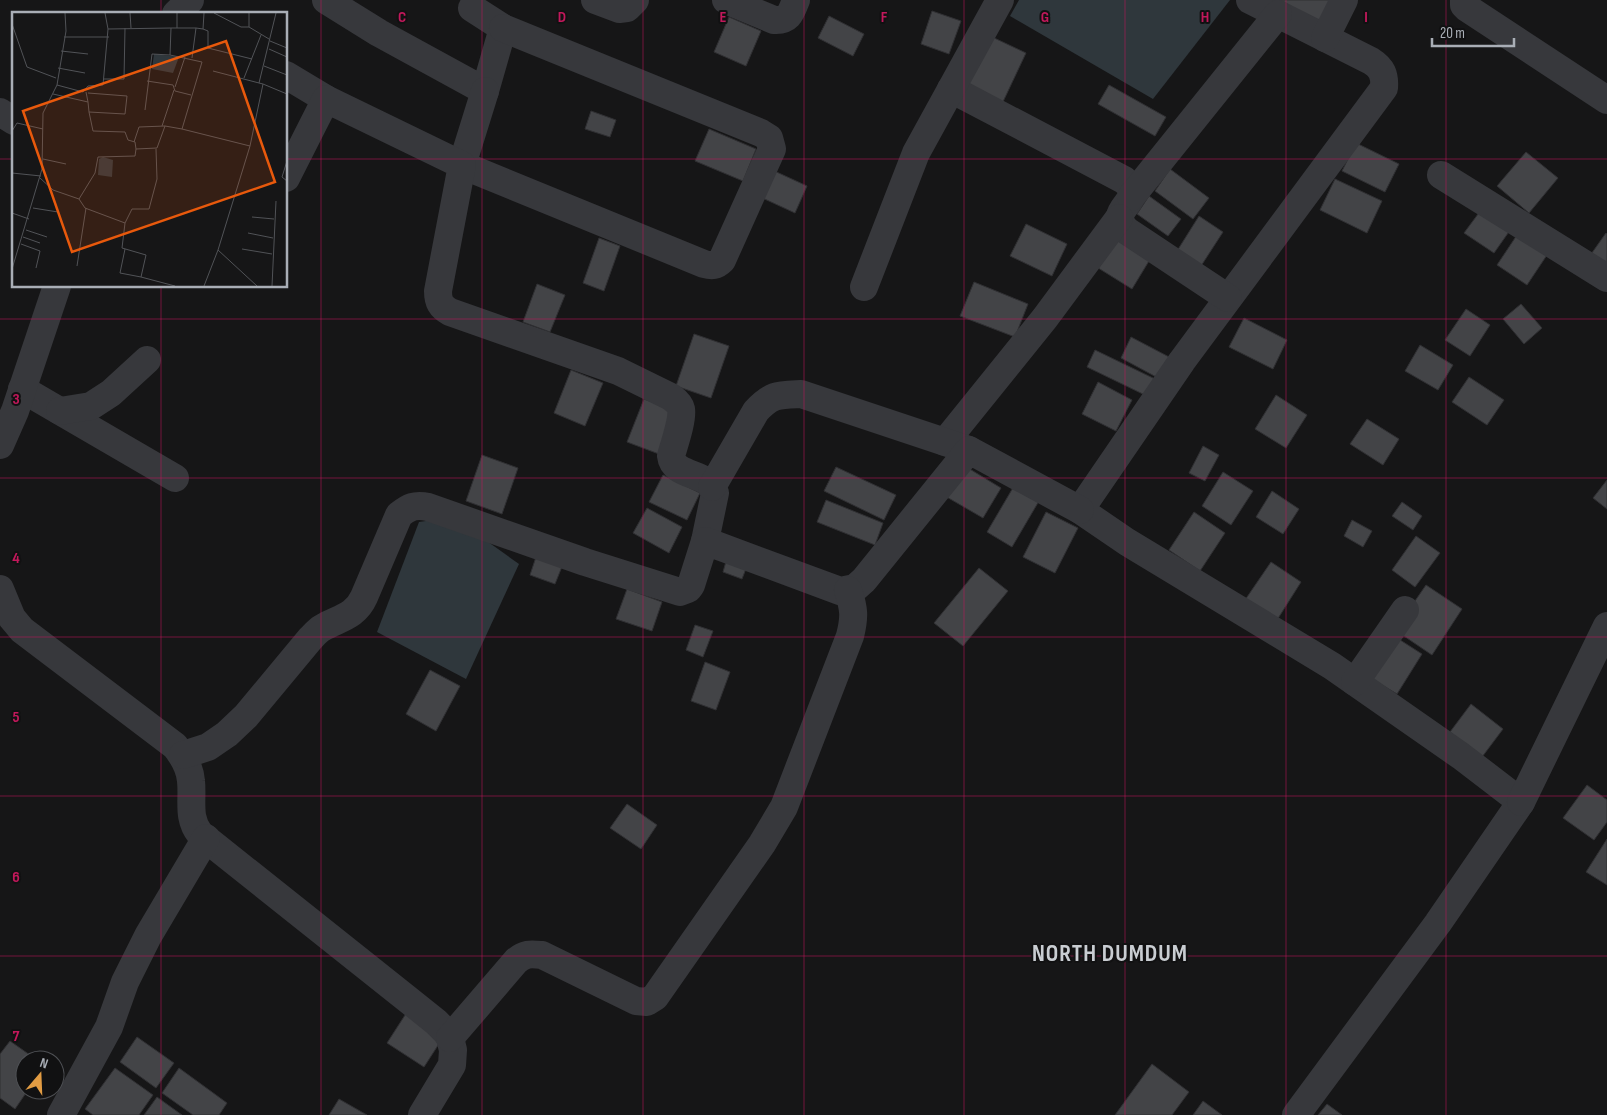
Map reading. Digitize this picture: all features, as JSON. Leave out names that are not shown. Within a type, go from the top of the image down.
[{"type":"street","points":[[178,12],[190,0]]},
{"type":"street","points":[[326,0],[380,33],[485,91]]},
{"type":"street","points":[[595,0],[619,8],[626,8],[634,0]]},
{"type":"street","points":[[726,0],[774,20],[782,20],[789,15],[796,0]]},
{"type":"street","points":[[864,287],[916,153],[930,124],[952,89],[1000,0]]},
{"type":"street","points":[[1080,510],[1182,361],[1384,88],[1385,76],[1379,66],[1250,0]]},
{"type":"street","points":[[1325,38],[1344,0]]},
{"type":"street","points":[[1464,0],[1464,5],[1467,8],[1607,100]]},
{"type":"street","points":[[288,76],[326,99],[462,165],[696,261],[712,266],[718,265],[722,260],[772,149],[769,138],[761,133],[503,28],[471,3]]},
{"type":"street","points":[[705,541],[840,591],[855,588],[864,580],[1045,318],[1125,207],[1278,14]]},
{"type":"street","points":[[183,755],[208,747],[227,734],[246,716],[320,629],[354,612],[361,604],[399,515],[409,507],[418,505],[428,507],[585,562],[680,592],[688,589],[691,585],[705,541],[715,494],[708,482],[677,468],[672,462],[681,408],[672,396],[618,371],[450,312],[442,308],[438,299],[462,165],[503,28]]},
{"type":"street","points":[[952,89],[1124,180],[1131,186],[1133,191],[1125,207],[1121,225],[1127,231],[1228,298]]},
{"type":"street","points":[[288,174],[326,99]]},
{"type":"street","points":[[0,112],[12,120]]},
{"type":"street","points":[[1441,175],[1607,278]]},
{"type":"street","points":[[0,444],[15,411],[56,288]]},
{"type":"street","points":[[60,411],[91,406],[111,393],[147,360]]},
{"type":"street","points":[[22,389],[175,478]]},
{"type":"street","points":[[712,487],[756,411],[766,401],[779,394],[801,394],[957,446],[1080,510],[1127,542],[1324,660],[1461,756],[1521,802]]},
{"type":"street","points":[[0,590],[12,618],[22,630],[175,746],[183,755],[191,780],[191,816],[194,827],[200,834],[429,1016],[446,1032],[450,1038],[453,1050],[452,1065],[422,1115]]},
{"type":"street","points":[[450,1038],[516,961],[522,956],[529,954],[542,955],[636,1001],[647,1002],[656,997],[762,844],[784,807],[850,636],[854,618],[848,590]]},
{"type":"street","points":[[1355,682],[1405,610]]},
{"type":"street","points":[[1296,1115],[1438,923],[1521,802],[1607,626]]},
{"type":"street","points":[[61,1115],[109,1027],[125,982],[148,936],[206,838]]},
{"type":"shaded area","points":[[1019,0],[1230,0],[1153,99],[1010,16]]},
{"type":"shaded area","points":[[453,517],[519,564],[466,679],[377,632],[419,522]]},
{"type":"building","points":[[1279,0],[1334,0],[1321,23]]},
{"type":"building","points":[[932,11],[961,21],[949,54],[921,44]]},
{"type":"building","points":[[829,16],[864,34],[853,56],[818,38]]},
{"type":"building","points":[[729,17],[761,31],[746,66],[714,52]]},
{"type":"building","points":[[990,36],[1026,53],[1001,106],[965,89]]},
{"type":"building","points":[[1109,85],[1166,117],[1155,136],[1098,104]]},
{"type":"building","points":[[591,111],[616,120],[610,137],[585,129]]},
{"type":"building","points":[[709,129],[756,149],[743,181],[695,161]]},
{"type":"building","points":[[1356,143],[1399,164],[1385,192],[1342,171]]},
{"type":"building","points":[[1526,152],[1558,178],[1529,213],[1497,186]]},
{"type":"building","points":[[770,169],[807,186],[795,213],[758,196]]},
{"type":"building","points":[[1170,169],[1209,198],[1193,219],[1155,191]]},
{"type":"building","points":[[1335,179],[1382,201],[1367,233],[1320,210]]},
{"type":"building","points":[[1149,196],[1181,219],[1168,236],[1137,214]]},
{"type":"building","points":[[1484,206],[1513,226],[1494,253],[1464,233]]},
{"type":"building","points":[[1199,216],[1223,232],[1201,266],[1177,251]]},
{"type":"building","points":[[1026,224],[1067,244],[1052,276],[1010,256]]},
{"type":"building","points":[[1519,232],[1549,252],[1527,285],[1497,265]]},
{"type":"building","points":[[1114,234],[1152,256],[1132,289],[1095,266]]},
{"type":"building","points":[[1607,234],[1607,269],[1589,257]]},
{"type":"building","points":[[599,238],[620,246],[604,291],[583,283]]},
{"type":"building","points":[[974,282],[1028,304],[1015,337],[960,316]]},
{"type":"building","points":[[537,284],[565,295],[550,332],[523,322]]},
{"type":"building","points":[[1521,304],[1542,328],[1524,344],[1503,319]]},
{"type":"building","points":[[1466,309],[1490,325],[1470,356],[1445,340]]},
{"type":"building","points":[[1244,318],[1287,340],[1273,369],[1229,347]]},
{"type":"building","points":[[694,334],[729,346],[711,398],[676,386]]},
{"type":"building","points":[[1131,337],[1171,358],[1160,379],[1121,358]]},
{"type":"building","points":[[1420,345],[1453,365],[1438,390],[1405,371]]},
{"type":"building","points":[[1095,350],[1155,379],[1147,396],[1087,367]]},
{"type":"building","points":[[571,370],[603,383],[585,426],[554,413]]},
{"type":"building","points":[[1469,377],[1504,400],[1487,425],[1452,402]]},
{"type":"building","points":[[1098,382],[1132,400],[1116,431],[1082,414]]},
{"type":"building","points":[[1276,395],[1307,415],[1286,448],[1255,429]]},
{"type":"building","points":[[644,399],[675,411],[659,454],[627,442]]},
{"type":"building","points":[[1367,419],[1399,439],[1383,465],[1350,444]]},
{"type":"building","points":[[1203,446],[1219,455],[1205,481],[1189,473]]},
{"type":"building","points":[[482,455],[518,468],[502,514],[466,501]]},
{"type":"building","points":[[963,465],[1001,488],[983,518],[945,496]]},
{"type":"building","points":[[836,467],[896,495],[884,520],[824,491]]},
{"type":"building","points":[[1223,472],[1253,491],[1231,525],[1202,506]]},
{"type":"building","points":[[663,475],[700,493],[687,520],[649,502]]},
{"type":"building","points":[[1607,480],[1607,509],[1593,498]]},
{"type":"building","points":[[1014,486],[1039,501],[1012,547],[987,532]]},
{"type":"building","points":[[1272,491],[1299,509],[1283,534],[1256,517]]},
{"type":"building","points":[[826,500],[883,523],[875,545],[817,522]]},
{"type":"building","points":[[1402,502],[1422,516],[1413,530],[1392,516]]},
{"type":"building","points":[[647,508],[682,527],[669,553],[633,533]]},
{"type":"building","points":[[1046,512],[1078,528],[1055,573],[1023,557]]},
{"type":"building","points":[[1194,512],[1225,533],[1200,571],[1169,550]]},
{"type":"building","points":[[1352,520],[1372,531],[1363,547],[1344,536]]},
{"type":"building","points":[[1416,536],[1440,553],[1415,587],[1392,570]]},
{"type":"building","points":[[537,554],[563,564],[555,584],[530,575]]},
{"type":"building","points":[[727,558],[747,566],[742,579],[723,572]]},
{"type":"building","points":[[1271,562],[1301,582],[1277,620],[1245,600]]},
{"type":"building","points":[[979,568],[1008,591],[963,646],[934,623]]},
{"type":"building","points":[[1426,585],[1462,609],[1432,655],[1395,630]]},
{"type":"building","points":[[627,589],[662,602],[652,631],[616,619]]},
{"type":"building","points":[[695,625],[713,631],[703,657],[686,650]]},
{"type":"building","points":[[1397,638],[1422,654],[1397,694],[1372,679]]},
{"type":"building","points":[[705,662],[730,672],[716,710],[691,701]]},
{"type":"building","points":[[430,670],[460,686],[436,731],[406,714]]},
{"type":"building","points":[[1471,704],[1503,729],[1482,757],[1450,732]]},
{"type":"building","points":[[1587,785],[1607,800],[1607,822],[1594,840],[1563,818]]},
{"type":"building","points":[[627,804],[657,825],[641,849],[610,828]]},
{"type":"building","points":[[1607,839],[1607,885],[1586,872]]},
{"type":"building","points":[[407,1012],[444,1036],[424,1067],[387,1043]]},
{"type":"building","points":[[137,1037],[174,1063],[156,1088],[120,1062]]},
{"type":"building","points":[[10,1041],[23,1050],[15,1050],[15,1100],[21,1100],[15,1109],[0,1098],[0,1054]]},
{"type":"building","points":[[1152,1064],[1189,1092],[1172,1115],[1115,1115]]},
{"type":"building","points":[[115,1068],[153,1095],[139,1115],[93,1115],[85,1109]]},
{"type":"building","points":[[179,1068],[227,1103],[219,1115],[193,1115],[162,1093]]},
{"type":"building","points":[[157,1097],[182,1115],[144,1115]]},
{"type":"building","points":[[339,1099],[367,1115],[329,1115]]},
{"type":"building","points":[[1203,1101],[1222,1115],[1193,1115]]},
{"type":"building","points":[[1327,1104],[1342,1115],[1318,1115]]},
{"type":"district","name":"NORTH DUMDUM","points":[[1110,953]]}]
